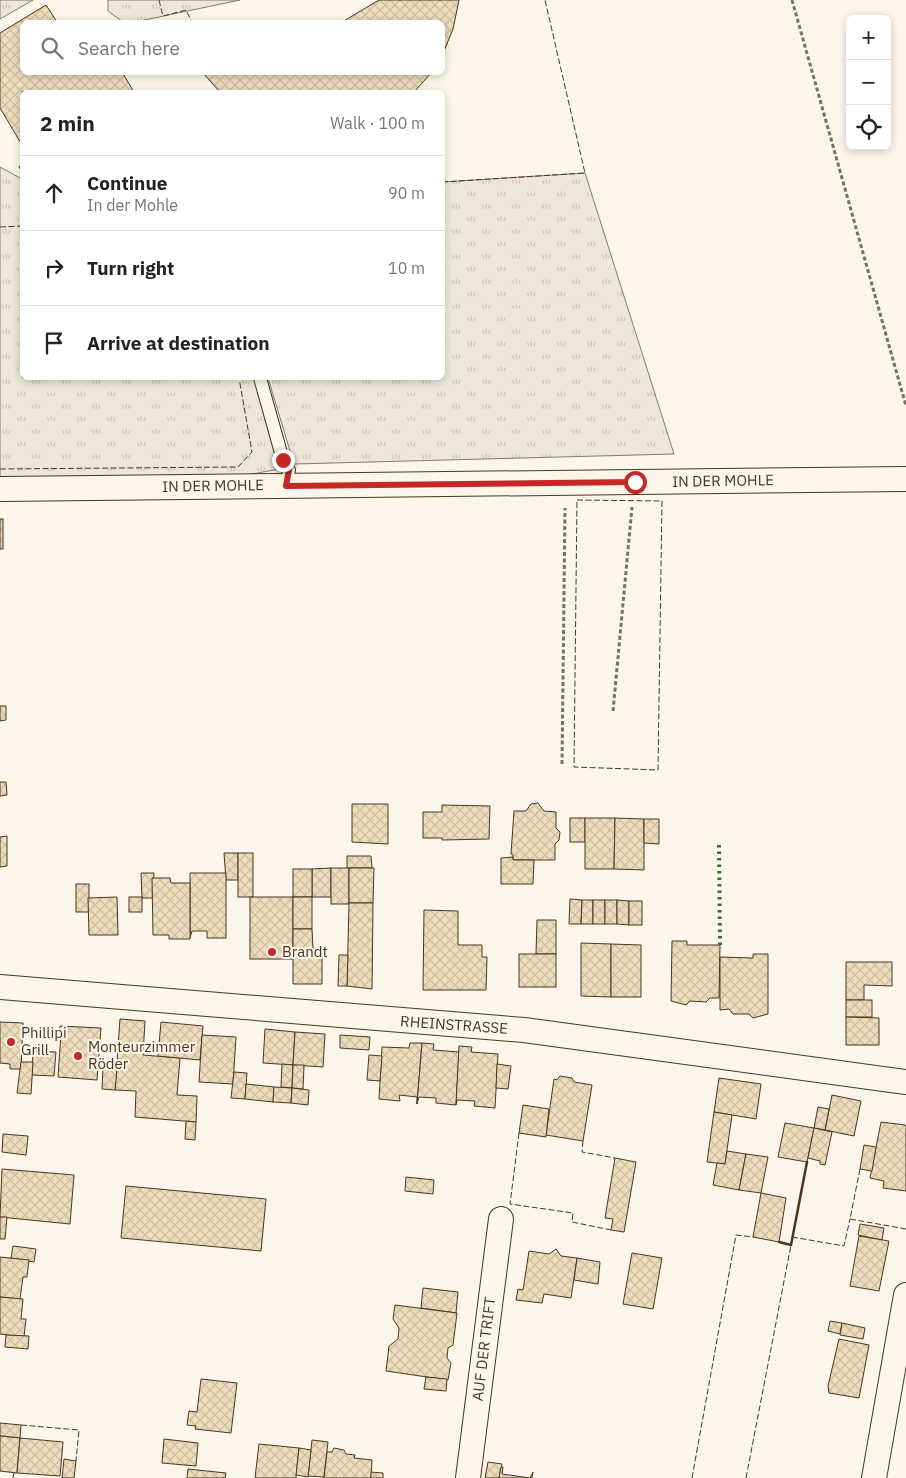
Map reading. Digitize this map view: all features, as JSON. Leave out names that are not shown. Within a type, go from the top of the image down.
[{"type":"street","name":"IN DER MOHLE","points":[[0,489],[906,479]]},
{"type":"street","name":"RHEINSTRASSE","points":[[0,987],[524,1030],[906,1082]]},
{"type":"street","name":"AUF DER TRIFT","points":[[468,1478],[501,1219]]},
{"type":"street","points":[[874,1478],[903,1332],[906,1295]]},
{"type":"lane","points":[[261,380],[283,460],[289,470],[286,486]]},
{"type":"path","points":[[792,0],[906,406]]},
{"type":"path","points":[[562,764],[565,482]]},
{"type":"path","points":[[614,711],[635,482]]},
{"type":"green space","points":[[0,0],[33,0],[0,19]]},
{"type":"green space","points":[[108,0],[240,0],[145,20],[120,20],[108,11]]},
{"type":"green space","points":[[0,167],[20,178],[20,380],[255,380],[279,469],[237,477],[0,478]]},
{"type":"green space","points":[[585,173],[674,454],[294,464],[269,380],[445,380],[445,182]]},
{"type":"building","points":[[379,0],[459,0],[453,29],[445,49],[445,20],[345,20]]},
{"type":"building","points":[[46,5],[56,20],[21,20]]},
{"type":"building","points":[[20,21],[20,75],[124,75],[133,90],[20,90],[20,142],[0,108],[0,33]]},
{"type":"building","points":[[205,75],[429,75],[416,90],[218,90]]},
{"type":"building","points":[[0,519],[3,519],[3,549],[0,549]]},
{"type":"building","points":[[0,706],[6,706],[6,720],[0,721]]},
{"type":"building","points":[[0,782],[6,782],[7,795],[0,796]]},
{"type":"building","points":[[538,803],[544,811],[556,812],[556,828],[560,832],[559,840],[555,844],[555,860],[513,860],[513,855],[511,854],[514,811],[526,811],[531,804]]},
{"type":"building","points":[[352,804],[388,804],[388,844],[352,842]]},
{"type":"building","points":[[442,805],[490,806],[489,839],[442,840],[442,838],[423,838],[423,812],[442,812]]},
{"type":"building","points":[[570,818],[585,818],[585,842],[570,842]]},
{"type":"building","points":[[585,818],[615,818],[614,869],[585,869]]},
{"type":"building","points":[[615,818],[644,819],[644,870],[614,869]]},
{"type":"building","points":[[644,819],[659,819],[659,844],[644,843]]},
{"type":"building","points":[[7,836],[7,866],[0,867],[0,837]]},
{"type":"building","points":[[224,853],[238,853],[238,880],[226,880]]},
{"type":"building","points":[[238,853],[253,853],[253,897],[238,897]]},
{"type":"building","points":[[347,856],[371,856],[372,868],[347,868]]},
{"type":"building","points":[[513,857],[513,860],[534,860],[533,884],[501,884],[501,858]]},
{"type":"building","points":[[331,868],[331,897],[312,897],[312,869]]},
{"type":"building","points":[[331,868],[349,868],[349,904],[331,904]]},
{"type":"building","points":[[349,868],[374,868],[373,903],[349,903]]},
{"type":"building","points":[[293,869],[312,869],[312,897],[293,897]]},
{"type":"building","points":[[141,873],[154,873],[153,898],[142,898]]},
{"type":"building","points":[[190,873],[226,873],[226,938],[207,938],[207,931],[192,931],[190,938]]},
{"type":"building","points":[[152,878],[170,878],[171,883],[190,883],[190,939],[169,939],[169,935],[153,935]]},
{"type":"building","points":[[76,884],[89,884],[89,912],[76,912]]},
{"type":"building","points":[[117,897],[118,935],[89,935],[88,898]]},
{"type":"building","points":[[129,897],[142,897],[142,912],[129,912]]},
{"type":"building","points":[[250,897],[293,897],[293,959],[250,959]]},
{"type":"building","points":[[293,897],[312,897],[312,929],[293,929]]},
{"type":"building","points":[[570,899],[582,900],[581,924],[569,924]]},
{"type":"building","points":[[582,900],[593,900],[593,924],[581,924]]},
{"type":"building","points":[[593,900],[605,900],[605,924],[593,924]]},
{"type":"building","points":[[605,900],[617,900],[617,924],[605,924]]},
{"type":"building","points":[[617,900],[629,901],[629,925],[617,924]]},
{"type":"building","points":[[629,901],[642,901],[642,925],[629,925]]},
{"type":"building","points":[[349,903],[373,903],[372,989],[347,986]]},
{"type":"building","points":[[424,910],[458,911],[458,945],[482,945],[482,957],[487,957],[486,990],[423,990]]},
{"type":"building","points":[[537,920],[556,920],[556,954],[536,954]]},
{"type":"building","points":[[293,929],[312,929],[313,949],[293,950]]},
{"type":"building","points":[[672,941],[687,941],[687,945],[720,945],[719,998],[710,998],[706,1002],[690,1001],[686,1005],[671,1001]]},
{"type":"building","points":[[581,943],[611,944],[611,997],[581,996]]},
{"type":"building","points":[[611,944],[641,945],[641,997],[611,997]]},
{"type":"building","points":[[322,949],[322,984],[293,984],[293,950]]},
{"type":"building","points":[[519,954],[556,954],[556,987],[519,987]]},
{"type":"building","points":[[753,954],[768,954],[768,1014],[753,1018],[749,1014],[733,1014],[729,1009],[720,1010],[720,957],[753,958]]},
{"type":"building","points":[[339,955],[348,955],[347,986],[338,986]]},
{"type":"building","points":[[846,962],[892,962],[892,986],[864,985],[864,1000],[846,1000]]},
{"type":"building","points":[[846,1000],[872,1000],[872,1017],[846,1017]]},
{"type":"building","points":[[846,1017],[879,1018],[879,1045],[846,1045]]},
{"type":"building","points":[[120,1019],[145,1021],[143,1055],[180,1058],[177,1095],[197,1096],[196,1122],[135,1117],[136,1091],[115,1090]]},
{"type":"building","name":"Phillipi Grill","points":[[0,1022],[23,1023],[21,1069],[10,1069],[10,1064],[0,1063]]},
{"type":"building","points":[[161,1022],[203,1026],[200,1060],[158,1056]]},
{"type":"building","points":[[60,1026],[101,1028],[97,1080],[58,1077]]},
{"type":"building","points":[[265,1029],[295,1032],[293,1065],[263,1063]]},
{"type":"building","points":[[295,1032],[325,1034],[323,1067],[293,1065]]},
{"type":"building","points":[[202,1035],[236,1037],[233,1084],[199,1082]]},
{"type":"building","points":[[340,1035],[370,1037],[369,1050],[340,1048]]},
{"type":"building","points":[[410,1043],[422,1043],[417,1104],[417,1097],[399,1095],[400,1101],[379,1099],[382,1047],[409,1048]]},
{"type":"building","points":[[422,1043],[434,1044],[433,1050],[459,1052],[456,1105],[436,1103],[436,1098],[419,1097],[417,1104]]},
{"type":"building","points":[[459,1046],[472,1047],[471,1052],[498,1054],[495,1108],[474,1106],[475,1101],[457,1100],[456,1105]]},
{"type":"building","points":[[33,1051],[56,1052],[54,1076],[32,1075]]},
{"type":"building","points":[[369,1055],[382,1056],[380,1081],[367,1080]]},
{"type":"building","points":[[21,1062],[33,1062],[31,1094],[17,1093]]},
{"type":"building","points":[[282,1064],[293,1065],[292,1088],[281,1087]]},
{"type":"building","points":[[497,1064],[511,1066],[508,1089],[496,1088]]},
{"type":"building","points":[[293,1065],[304,1065],[303,1089],[292,1088]]},
{"type":"building","points":[[103,1068],[117,1069],[115,1090],[102,1089]]},
{"type":"building","points":[[234,1072],[247,1073],[245,1099],[231,1098]]},
{"type":"building","points":[[560,1076],[572,1078],[574,1082],[592,1085],[583,1141],[546,1135],[554,1079],[557,1080]]},
{"type":"building","points":[[719,1078],[761,1084],[756,1119],[714,1112]]},
{"type":"building","points":[[246,1084],[274,1087],[273,1102],[245,1099]]},
{"type":"building","points":[[274,1087],[292,1088],[291,1103],[273,1102]]},
{"type":"building","points":[[292,1088],[309,1090],[308,1105],[291,1103]]},
{"type":"building","points":[[832,1095],[861,1101],[854,1136],[825,1130]]},
{"type":"building","points":[[523,1105],[549,1109],[546,1137],[519,1133]]},
{"type":"building","points":[[818,1107],[829,1109],[825,1130],[814,1128]]},
{"type":"building","points":[[714,1112],[732,1115],[725,1164],[707,1162]]},
{"type":"building","points":[[186,1121],[196,1122],[195,1140],[185,1139]]},
{"type":"building","points":[[881,1122],[905,1125],[906,1127],[906,1191],[883,1188],[884,1181],[870,1178]]},
{"type":"building","points":[[785,1123],[814,1128],[807,1162],[778,1157]]},
{"type":"building","points":[[814,1128],[832,1132],[825,1165],[820,1164],[820,1161],[808,1158]]},
{"type":"building","points":[[3,1134],[28,1136],[26,1155],[2,1152]]},
{"type":"building","points":[[864,1145],[876,1147],[872,1171],[860,1169]]},
{"type":"building","points":[[727,1151],[746,1154],[739,1190],[713,1185],[717,1163],[725,1164]]},
{"type":"building","points":[[746,1154],[768,1157],[761,1193],[739,1190]]},
{"type":"building","points":[[615,1158],[636,1162],[624,1232],[611,1230],[613,1219],[605,1218]]},
{"type":"building","points":[[2,1169],[74,1175],[70,1224],[0,1217]]},
{"type":"building","points":[[406,1177],[434,1180],[433,1194],[405,1191]]},
{"type":"building","points":[[126,1186],[266,1199],[261,1251],[121,1238]]},
{"type":"building","points":[[761,1193],[786,1198],[779,1242],[753,1237]]},
{"type":"building","points":[[0,1217],[7,1217],[5,1239],[0,1239]]},
{"type":"building","points":[[860,1224],[884,1228],[882,1240],[858,1235]]},
{"type":"building","points":[[859,1236],[889,1241],[879,1291],[850,1286]]},
{"type":"building","points":[[13,1246],[36,1249],[34,1262],[11,1258]]},
{"type":"building","points":[[556,1249],[561,1256],[577,1258],[571,1298],[544,1294],[542,1303],[516,1300],[518,1289],[523,1290],[529,1251],[549,1254]]},
{"type":"building","points":[[632,1253],[662,1258],[653,1309],[623,1304]]},
{"type":"building","points":[[0,1257],[29,1260],[27,1277],[23,1277],[20,1299],[0,1297]]},
{"type":"building","points":[[577,1258],[600,1262],[598,1284],[574,1280]]},
{"type":"building","points":[[423,1288],[458,1292],[456,1313],[421,1308]]},
{"type":"building","points":[[0,1297],[23,1299],[21,1319],[26,1319],[24,1337],[0,1334]]},
{"type":"building","points":[[395,1305],[457,1313],[453,1345],[448,1348],[447,1358],[451,1363],[448,1380],[386,1371],[389,1346],[398,1339],[399,1328],[393,1319]]},
{"type":"building","points":[[830,1321],[842,1323],[840,1334],[828,1331]]},
{"type":"building","points":[[842,1323],[865,1328],[863,1339],[840,1335]]},
{"type":"building","points":[[6,1335],[29,1336],[28,1349],[5,1347]]},
{"type":"building","points":[[839,1339],[869,1345],[859,1398],[829,1393],[828,1386]]},
{"type":"building","points":[[426,1377],[447,1379],[446,1391],[424,1389]]},
{"type":"building","points":[[201,1379],[237,1383],[231,1433],[195,1429],[196,1426],[187,1425],[189,1411],[197,1412]]},
{"type":"building","points":[[0,1423],[21,1425],[20,1438],[0,1436]]},
{"type":"building","points":[[0,1436],[20,1438],[17,1473],[0,1471]]},
{"type":"building","points":[[20,1438],[63,1442],[60,1476],[17,1473]]},
{"type":"building","points":[[164,1439],[198,1443],[196,1466],[162,1463]]},
{"type":"building","points":[[312,1440],[328,1442],[324,1477],[308,1476]]},
{"type":"building","points":[[259,1444],[299,1448],[296,1478],[255,1478]]},
{"type":"building","points":[[299,1448],[311,1450],[308,1477],[296,1475]]},
{"type":"building","points":[[334,1448],[344,1450],[346,1454],[355,1455],[354,1458],[372,1460],[371,1478],[324,1478],[327,1452],[332,1452]]},
{"type":"building","points":[[64,1459],[76,1461],[74,1478],[62,1478]]},
{"type":"building","points":[[488,1462],[502,1464],[499,1478],[485,1478]]},
{"type":"building","points":[[501,1467],[503,1467],[502,1474],[530,1478],[499,1478]]},
{"type":"building","points":[[188,1469],[226,1473],[225,1478],[187,1478]]},
{"type":"building","points":[[371,1472],[383,1473],[383,1478],[371,1478]]},
{"type":"hedge","points":[[719,845],[720,945]]},
{"type":"fence","points":[[159,0],[163,16],[186,10],[191,20]]},
{"type":"fence","points":[[445,182],[585,173],[545,0]]},
{"type":"fence","points":[[0,227],[20,226]]},
{"type":"fence","points":[[0,469],[238,467],[252,452],[239,380]]},
{"type":"fence","points":[[577,500],[662,501],[658,770],[574,767],[577,500]]},
{"type":"fence","points":[[519,1133],[510,1204],[573,1213],[572,1222],[611,1230]]},
{"type":"fence","points":[[583,1141],[582,1152],[615,1158]]},
{"type":"fence","points":[[860,1169],[850,1219],[906,1229]]},
{"type":"fence","points":[[792,1237],[844,1246],[850,1219]]},
{"type":"fence","points":[[692,1478],[736,1235],[753,1237]]},
{"type":"fence","points":[[746,1478],[791,1245]]},
{"type":"fence","points":[[21,1425],[79,1430],[76,1461]]},
{"type":"fence","points":[[13,1478],[14,1472]]},
{"type":"wall","points":[[779,1242],[791,1245],[807,1162]]},
{"type":"place","name":"Brandt","points":[[272,952]]},
{"type":"place","name":"Phillipi Grill","points":[[11,1042]]},
{"type":"place","name":"Monteurzimmer Röder","points":[[78,1056]]},
{"type":"route","points":[[283,460],[289,470],[286,486],[635,482]]}]
